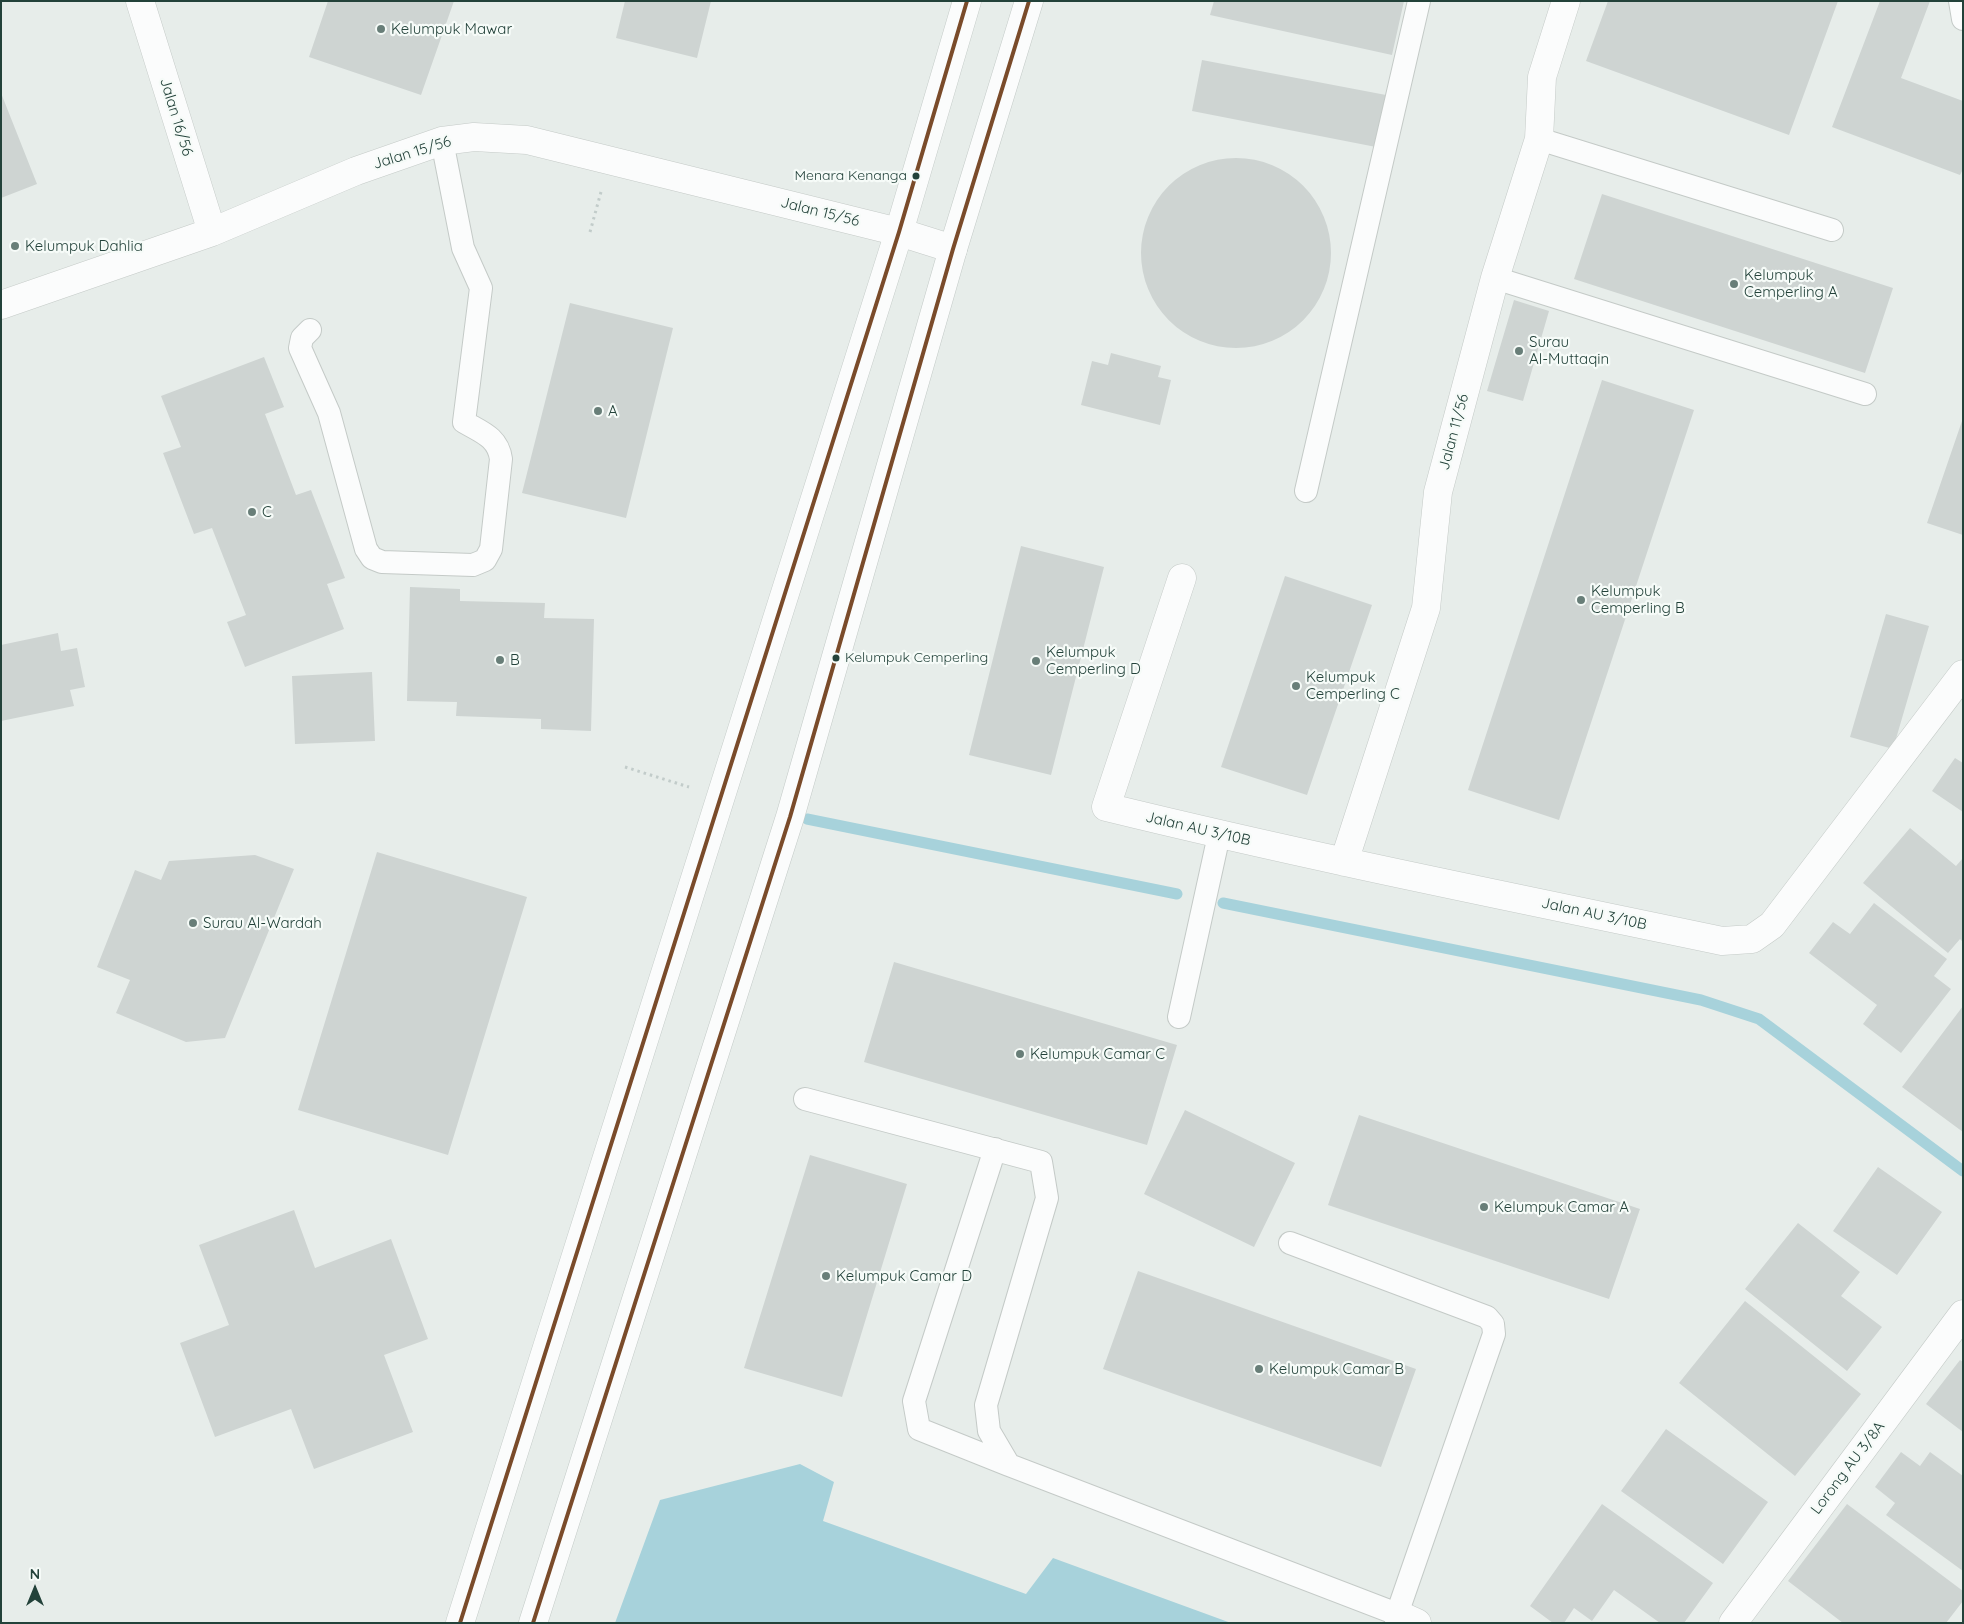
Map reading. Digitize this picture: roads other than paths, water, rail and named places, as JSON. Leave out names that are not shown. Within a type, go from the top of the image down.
[{"type":"street","points":[[460,1623],[899,232],[967,1]]},
{"type":"street","points":[[533,1623],[790,817],[953,249],[1030,1]]},
{"type":"street","name":"Jalan 11/56","points":[[1344,862],[1426,608],[1438,492],[1495,278],[1539,138],[1542,77],[1566,1]]},
{"type":"street","name":"Jalan 16/56","points":[[137,2],[212,232]]},
{"type":"street","name":"Jalan 15/56","points":[[1,305],[212,232],[356,171],[442,141],[474,137],[527,140],[899,232],[953,249]]},
{"type":"street","name":"Jalan AU 3/10B","points":[[1182,578],[1106,807],[1219,835],[1722,941],[1752,939],[1772,925],[1963,674]]},
{"type":"street","name":"Lorong AU 3/8A","points":[[1733,1623],[1963,1314]]},
{"type":"lane","points":[[1306,491],[1418,1]]},
{"type":"lane","points":[[1960,1],[1963,19]]},
{"type":"lane","points":[[1539,138],[1832,230]]},
{"type":"lane","points":[[310,330],[302,338],[300,348],[329,413],[366,549],[372,558],[382,562],[473,565],[485,560],[491,549],[501,459],[500,449],[496,441],[464,422],[481,288],[463,248],[442,141]]},
{"type":"lane","points":[[1495,278],[1865,394]]},
{"type":"lane","points":[[1179,1017],[1219,835]]},
{"type":"lane","points":[[805,1099],[1041,1162],[1047,1198],[986,1405],[989,1432],[1009,1465]]},
{"type":"lane","points":[[995,1149],[914,1401],[919,1429],[1407,1619],[1494,1334],[1493,1324],[1488,1317],[1290,1243]]},
{"type":"water","points":[[800,1464],[834,1482],[823,1521],[1026,1594],[1053,1558],[1231,1623],[615,1623],[660,1500]]},
{"type":"waterway","points":[[807,819],[1177,894]]},
{"type":"waterway","points":[[1223,903],[1701,1000],[1759,1019],[1963,1171]]},
{"type":"place","name":"Kelumpuk Mawar","points":[[381,29]]},
{"type":"place","name":"Menara Kenanga","points":[[916,176]]},
{"type":"place","name":"Kelumpuk Dahlia","points":[[15,246]]},
{"type":"place","name":"Kelumpuk Cemperling A","points":[[1734,284]]},
{"type":"place","name":"Surau Al-Muttaqin","points":[[1519,351]]},
{"type":"place","name":"A","points":[[598,411]]},
{"type":"place","name":"C","points":[[252,512]]},
{"type":"place","name":"Kelumpuk Cemperling B","points":[[1581,600]]},
{"type":"place","name":"Kelumpuk Cemperling","points":[[836,658]]},
{"type":"place","name":"B","points":[[500,660]]},
{"type":"place","name":"Kelumpuk Cemperling D","points":[[1036,661]]},
{"type":"place","name":"Kelumpuk Cemperling C","points":[[1296,686]]},
{"type":"place","name":"Surau Al-Wardah","points":[[193,923]]},
{"type":"place","name":"Kelumpuk Camar C","points":[[1020,1054]]},
{"type":"place","name":"Kelumpuk Camar A","points":[[1484,1207]]},
{"type":"place","name":"Kelumpuk Camar D","points":[[826,1276]]},
{"type":"place","name":"Kelumpuk Camar B","points":[[1259,1369]]}]
